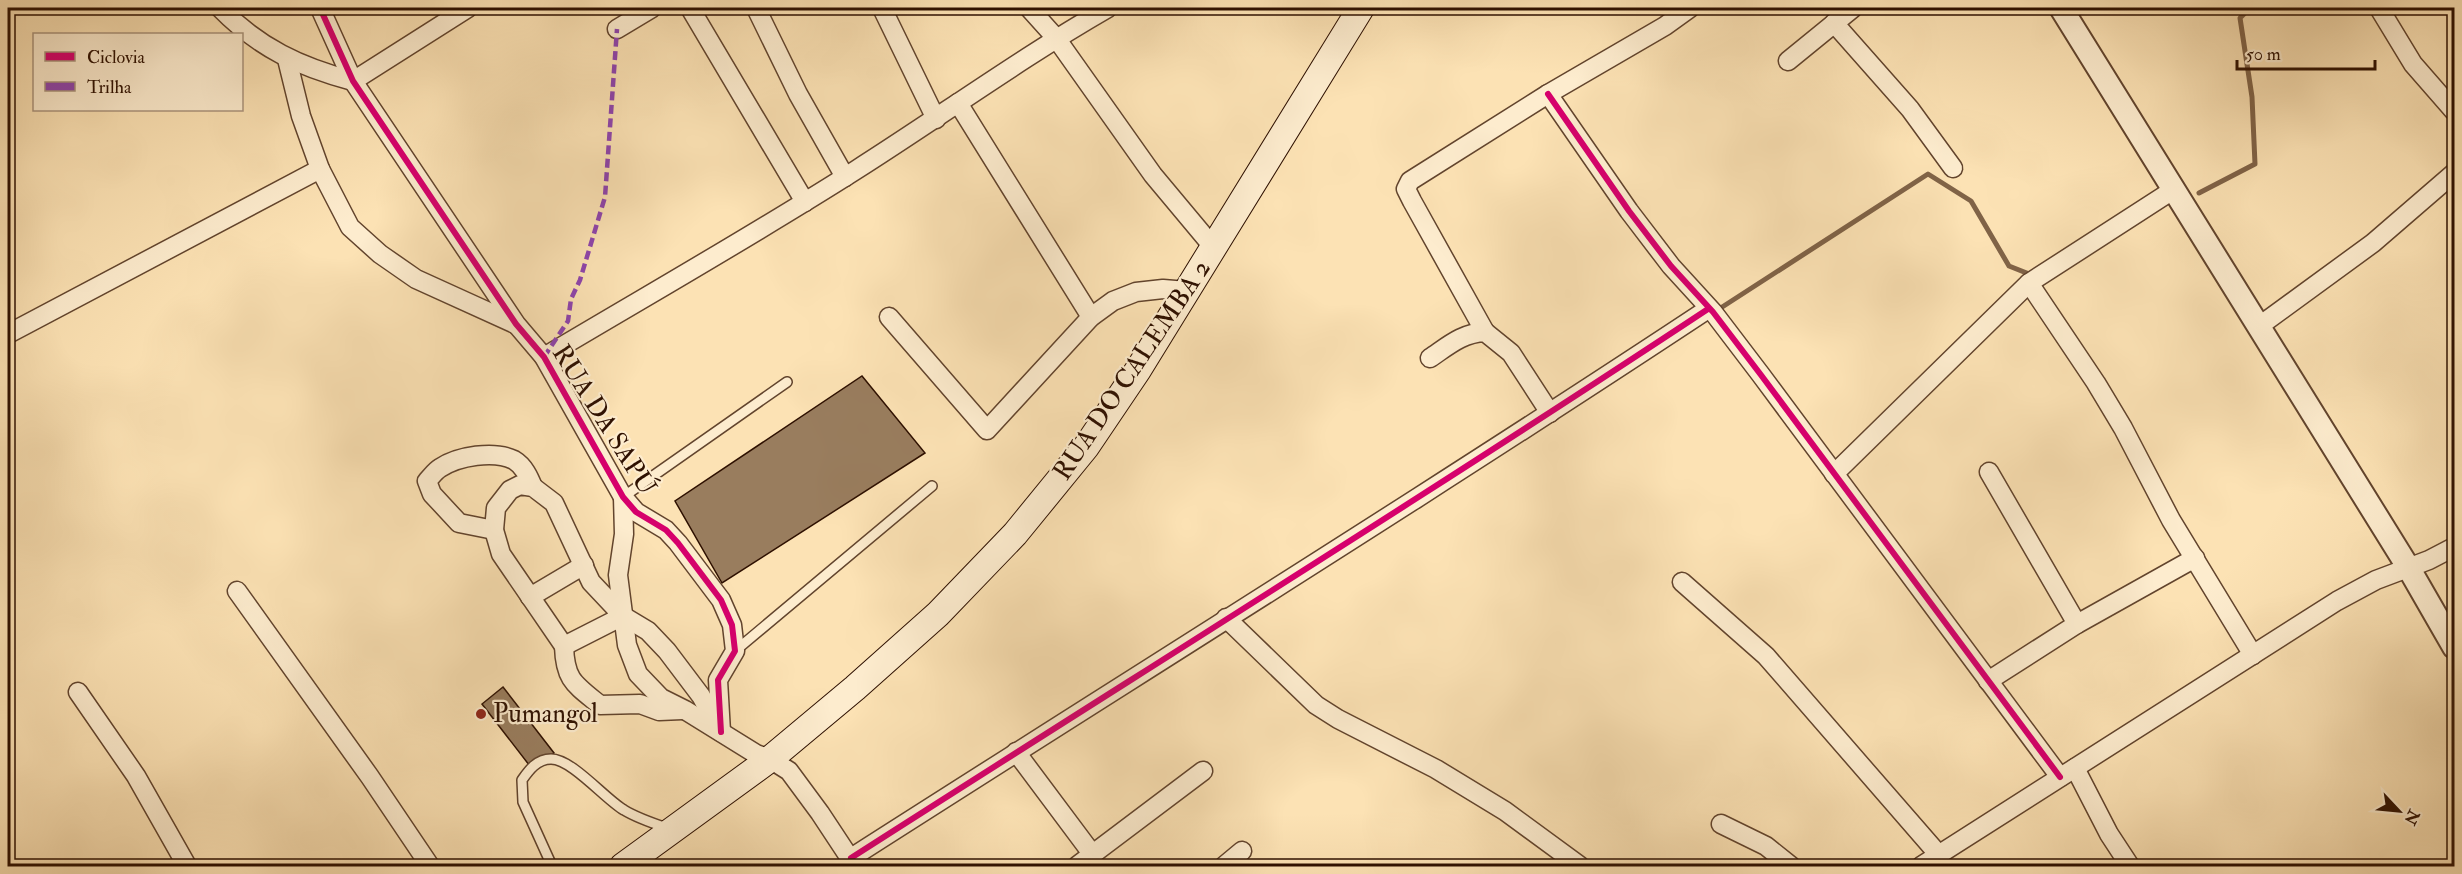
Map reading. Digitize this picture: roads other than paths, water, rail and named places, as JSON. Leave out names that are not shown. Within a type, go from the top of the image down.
[{"type":"main road","name":"RUA DO CALEMBA 2","points":[[623,867],[770,759],[855,688],[938,614],[1015,534],[1086,447],[1138,370],[1361,8]]},
{"type":"street","points":[[220,8],[256,39],[287,59],[319,72],[353,81],[468,8]]},
{"type":"street","name":"RUA DA SAPÚ","points":[[320,8],[353,81],[516,324],[544,357],[623,497],[636,512],[666,530],[721,600],[732,625],[735,651]]},
{"type":"street","points":[[617,28],[652,8]]},
{"type":"street","points":[[690,8],[805,202]]},
{"type":"street","points":[[756,8],[798,94],[845,177]]},
{"type":"street","points":[[882,8],[936,119]]},
{"type":"street","points":[[1029,8],[1056,38],[1154,175],[1214,249]]},
{"type":"street","points":[[544,357],[805,202],[936,119],[1056,38],[1108,8]]},
{"type":"street","points":[[1550,413],[1511,354],[1485,332],[1406,189],[1410,181],[1548,94],[1665,26],[1690,8]]},
{"type":"street","points":[[1788,61],[1853,8]]},
{"type":"street","points":[[2061,8],[2408,567],[2454,647]]},
{"type":"street","points":[[2379,8],[2413,64],[2454,111]]},
{"type":"street","points":[[1834,23],[1911,109],[1953,168]]},
{"type":"street","points":[[287,59],[301,116],[320,169],[350,227],[380,254],[416,279],[516,324]]},
{"type":"street","points":[[1548,94],[1629,211],[1671,266],[1713,312],[1988,681],[2067,773],[2130,867]]},
{"type":"street","points":[[958,102],[1091,317]]},
{"type":"street","points":[[8,334],[320,169]]},
{"type":"street","points":[[2258,327],[2357,256],[2451,183]]},
{"type":"street","points":[[1834,474],[2029,284],[2173,190]]},
{"type":"street","points":[[2029,284],[2096,383],[2123,428],[2171,520],[2253,655]]},
{"type":"street","points":[[889,317],[987,430],[1091,317],[1113,301],[1136,292],[1163,289],[1187,291]]},
{"type":"street","points":[[623,497],[624,534],[618,575],[627,645],[638,674],[661,698],[789,771],[853,862],[1017,752],[1550,413],[1708,309]]},
{"type":"street","points":[[1430,358],[1461,337],[1471,333],[1485,332]]},
{"type":"street","points":[[494,530],[459,523],[432,494],[427,481],[438,469],[451,462],[483,455],[500,455],[516,461],[527,472],[533,487]]},
{"type":"street","points":[[1989,472],[2077,624]]},
{"type":"street","points":[[721,732],[701,696],[648,630],[623,616],[591,582],[554,503],[533,487],[520,484],[510,490],[496,508],[494,530],[501,554],[564,646],[565,669],[579,688],[600,705],[640,704],[659,711],[685,710],[701,696],[718,680],[735,651]]},
{"type":"street","points":[[1921,867],[2337,601],[2376,580],[2429,560],[2454,547]]},
{"type":"street","points":[[1988,681],[2077,624],[2195,558]]},
{"type":"street","points":[[530,597],[584,564]]},
{"type":"street","points":[[1682,582],[1766,656],[1939,855]]},
{"type":"street","points":[[237,591],[370,777],[430,867]]},
{"type":"street","points":[[564,646],[623,616]]},
{"type":"street","points":[[1226,618],[1316,705],[1338,719],[1436,769],[1505,812],[1580,867]]},
{"type":"street","points":[[718,680],[721,732]]},
{"type":"street","points":[[78,692],[136,776],[187,867]]},
{"type":"street","points":[[1017,752],[1093,855]]},
{"type":"street","points":[[1077,867],[1203,771]]},
{"type":"street","points":[[1720,825],[1766,846],[1791,867]]},
{"type":"street","points":[[1224,867],[1242,851]]},
{"type":"lane","points":[[623,497],[787,382]]},
{"type":"lane","points":[[735,651],[932,486]]},
{"type":"lane","points":[[552,867],[523,802],[522,780],[534,764],[552,759],[568,765],[622,809],[672,830]]},
{"type":"waterway","points":[[2199,193],[2255,164],[2252,97],[2240,18],[2250,8]]},
{"type":"waterway","points":[[1716,311],[1928,174],[1971,201],[2009,266],[2034,276]]},
{"type":"place","name":"Pumangol","points":[[481,714]]}]
